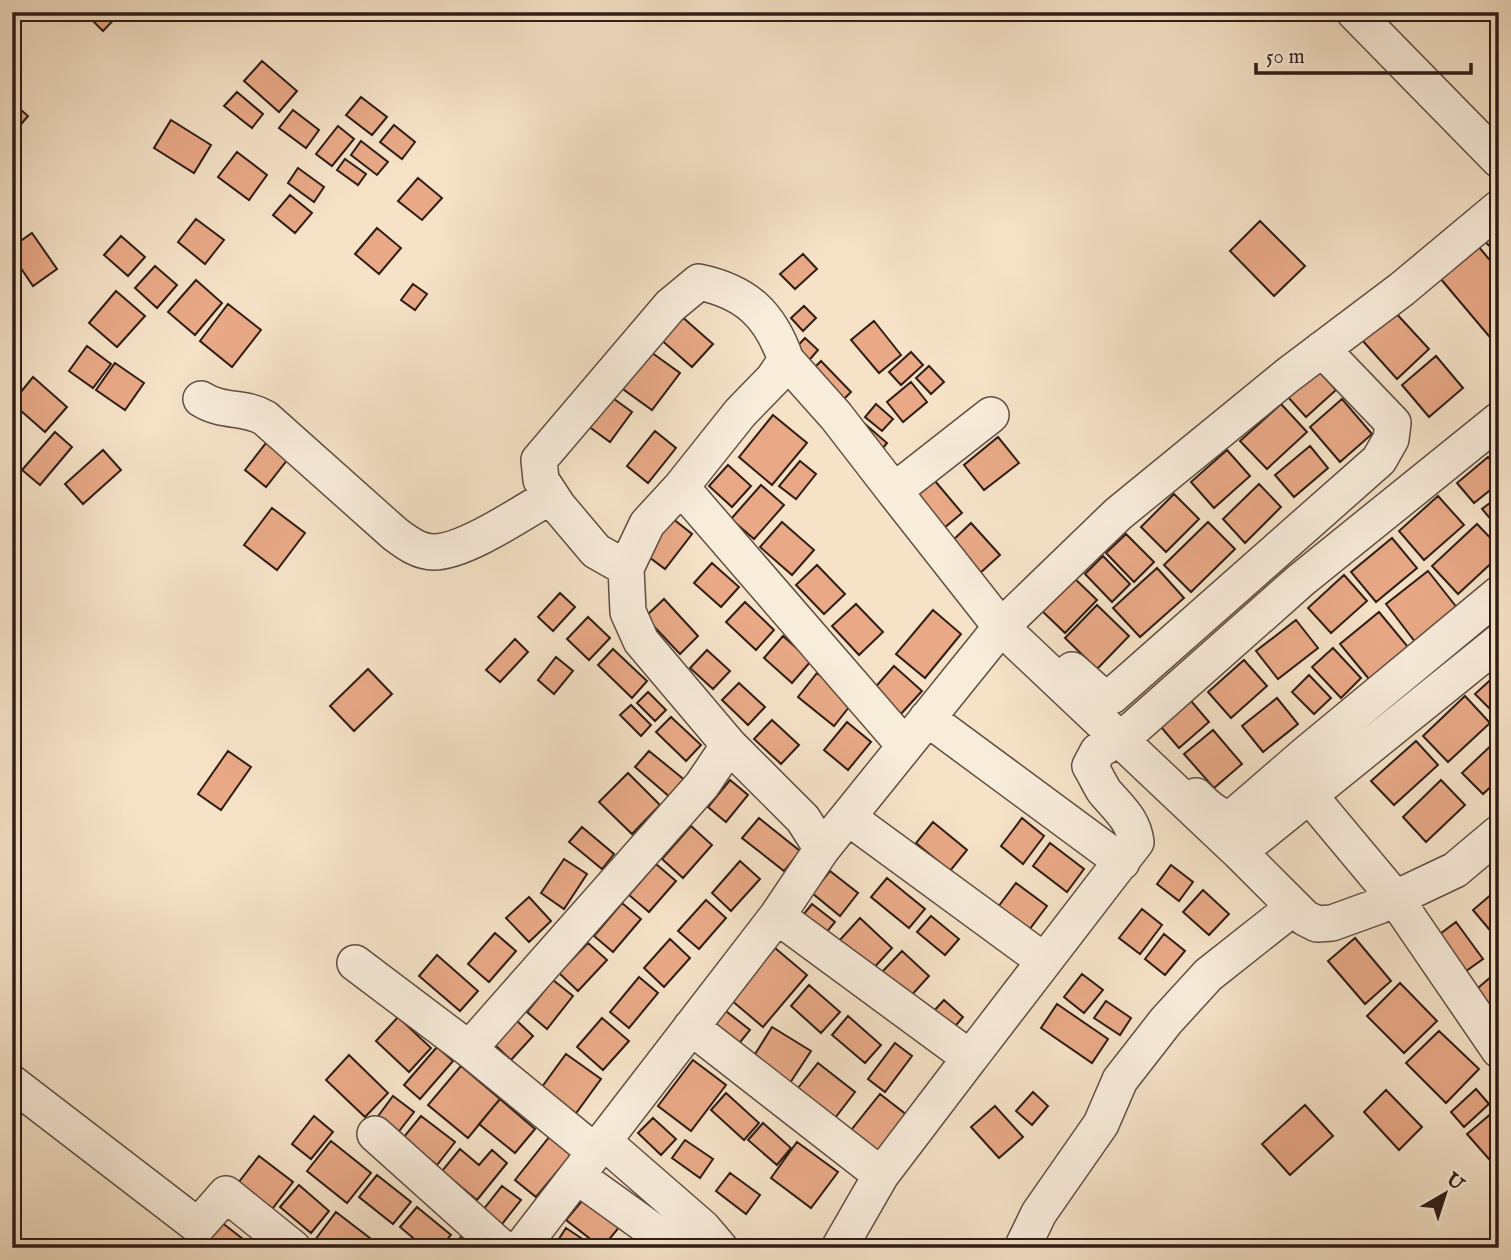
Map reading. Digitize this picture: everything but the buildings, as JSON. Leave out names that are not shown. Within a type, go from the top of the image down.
[{"type":"street","points":[[1354,12],[1499,160]]},
{"type":"street","points":[[521,1248],[777,916],[822,849],[1007,621],[1118,514],[1322,349],[1402,289],[1499,208]]},
{"type":"street","points":[[626,568],[596,551],[551,496],[541,480],[539,460],[670,306],[699,282],[724,288],[758,309],[778,337],[786,360],[836,416],[894,491],[1007,621],[1202,802],[1228,818],[1233,817],[1307,752],[1499,594]]},
{"type":"street","points":[[1007,621],[1099,694],[1112,696],[1379,460],[1391,439],[1393,423],[1322,349]]},
{"type":"street","points":[[786,360],[773,379],[740,413],[681,487],[647,524],[626,568],[628,612],[642,641],[729,745],[803,819],[822,849]]},
{"type":"street","points":[[201,399],[218,408],[257,414],[265,418],[395,534],[411,546],[431,552],[446,551],[467,543],[551,496]]},
{"type":"street","points":[[894,491],[991,415]]},
{"type":"street","points":[[839,1248],[881,1175],[1136,842],[1128,818],[1103,789],[1090,766],[1098,751],[1125,733],[1301,580],[1499,420]]},
{"type":"street","points":[[681,487],[905,746]]},
{"type":"street","points":[[1239,852],[1499,642]]},
{"type":"street","points":[[927,718],[1122,862]]},
{"type":"street","points":[[1125,733],[1305,918],[1317,924],[1332,923],[1379,906],[1455,870],[1499,833]]},
{"type":"street","points":[[469,1049],[702,785],[729,745]]},
{"type":"street","points":[[1309,795],[1395,898],[1499,1050]]},
{"type":"street","points":[[849,818],[1044,960]]},
{"type":"street","points":[[1022,1248],[1039,1213],[1101,1124],[1120,1080],[1166,1021],[1208,975],[1294,907]]},
{"type":"street","points":[[777,916],[970,1058]]},
{"type":"street","points":[[355,963],[469,1049],[592,1156],[677,1248]]},
{"type":"street","points":[[691,1027],[881,1175]]},
{"type":"street","points":[[12,1083],[189,1237],[226,1194],[293,1248]]},
{"type":"street","points":[[375,1134],[502,1248]]},
{"type":"street","points":[[592,1156],[703,1228],[721,1245]]}]
